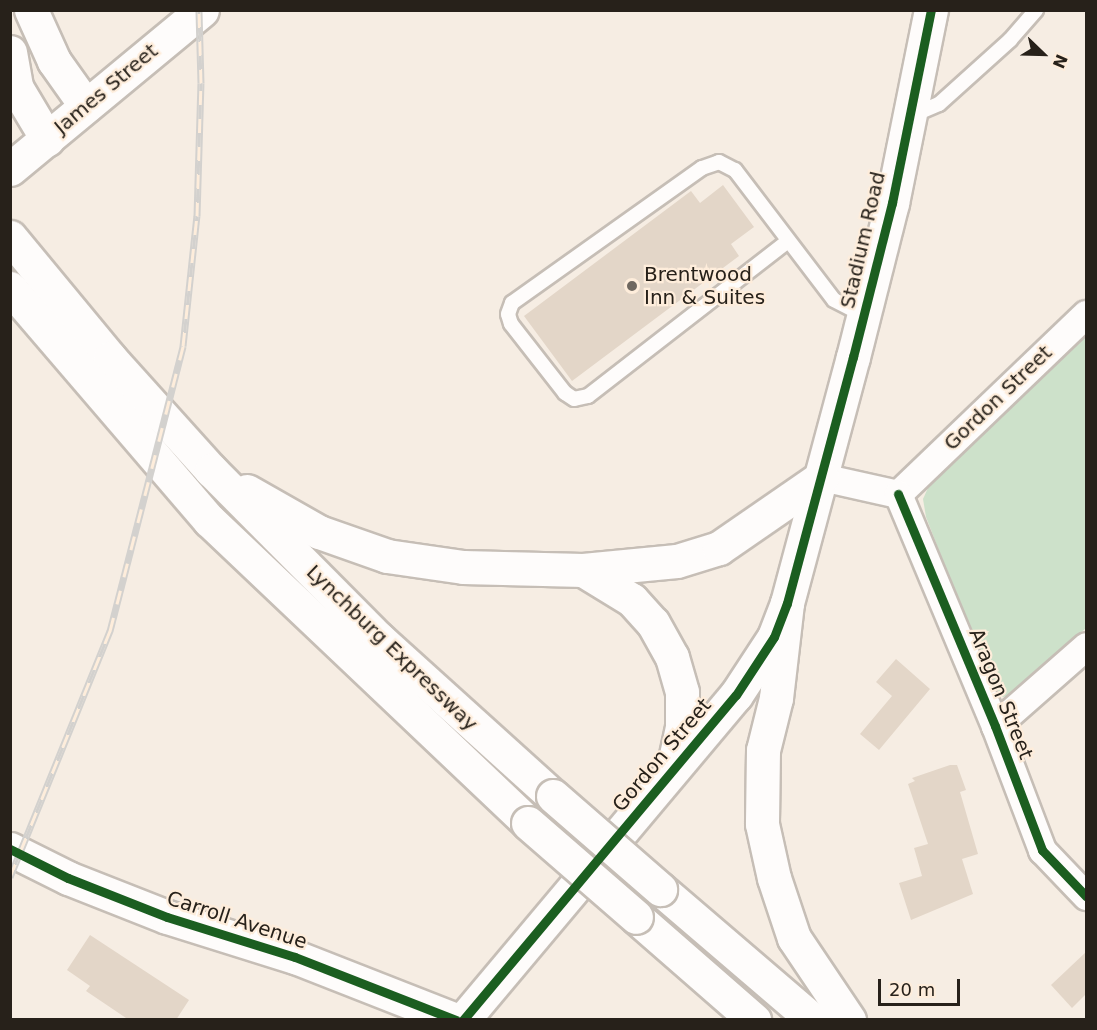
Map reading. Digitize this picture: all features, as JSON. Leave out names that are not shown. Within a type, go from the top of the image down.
[{"type":"main road","points":[[31,10],[54,61],[86,106]]},
{"type":"main road","name":"James Street","points":[[10,169],[202,10]]},
{"type":"main road","name":"Stadium Road","points":[[822,477],[864,315],[910,117],[931,10]]},
{"type":"main road","points":[[10,52],[16,87],[47,139]]},
{"type":"main road","name":"Lynchburg Expressway","points":[[12,239],[211,470],[379,639],[552,796],[813,1020]]},
{"type":"main road","name":"Lynchburg Expressway","points":[[10,288],[209,520],[528,824],[754,1020]]},
{"type":"main road","points":[[211,470],[319,532],[387,556],[463,567],[583,570],[677,561],[719,548],[822,477]]},
{"type":"main road","name":"Gordon Street","points":[[463,1020],[762,660],[788,603],[822,477]]},
{"type":"main road","points":[[583,570],[632,600],[652,623],[672,657],[682,692],[682,727],[673,769]]},
{"type":"main road","points":[[788,603],[776,698],[764,750],[762,824],[774,878],[794,938],[849,1020]]},
{"type":"main road","name":"Carroll Avenue","points":[[10,849],[68,878],[156,912],[295,957],[456,1020]]},
{"type":"street","name":"Gordon Street","points":[[898,494],[1086,314]]},
{"type":"street","points":[[822,477],[898,494]]},
{"type":"street","name":"Aragon Street","points":[[898,494],[995,726],[1042,850],[1086,896]]},
{"type":"street","points":[[995,726],[1086,646]]},
{"type":"lane","points":[[910,117],[939,104],[1036,10]]},
{"type":"lane","points":[[788,241],[588,396],[574,399],[565,393],[511,324],[508,314],[512,303],[702,168],[719,162],[735,170],[834,300],[864,315]]},
{"type":"green space","points":[[1086,336],[1086,628],[1012,695],[1003,697],[993,690],[926,517],[923,499],[932,479]]},
{"type":"building","name":"Brentwood Inn & Suites","points":[[723,185],[754,227],[731,244],[739,256],[572,381],[524,316],[691,191],[700,203]]},
{"type":"building","points":[[896,659],[930,689],[879,750],[860,734],[892,696],[876,682]]},
{"type":"building","points":[[950,765],[957,765],[966,790],[960,792],[978,854],[962,859],[973,894],[911,920],[899,883],[922,876],[914,848],[928,844],[908,784],[915,781],[912,778]]},
{"type":"building","points":[[90,935],[189,1000],[176,1020],[129,1020],[86,991],[90,986],[67,970]]},
{"type":"building","points":[[1086,952],[1086,994],[1072,1008],[1051,985]]},
{"type":"railway","points":[[10,877],[110,631],[183,346],[197,216],[201,83],[199,10]]},
{"type":"cycle path","points":[[463,1020],[736,695],[774,637],[787,603],[892,203],[931,10]]},
{"type":"cycle path","points":[[898,494],[995,726],[1042,850],[1086,896]]},
{"type":"cycle path","points":[[10,849],[68,878],[167,917],[295,957],[456,1020]]},
{"type":"place","name":"Brentwood Inn & Suites","points":[[632,286]]}]
